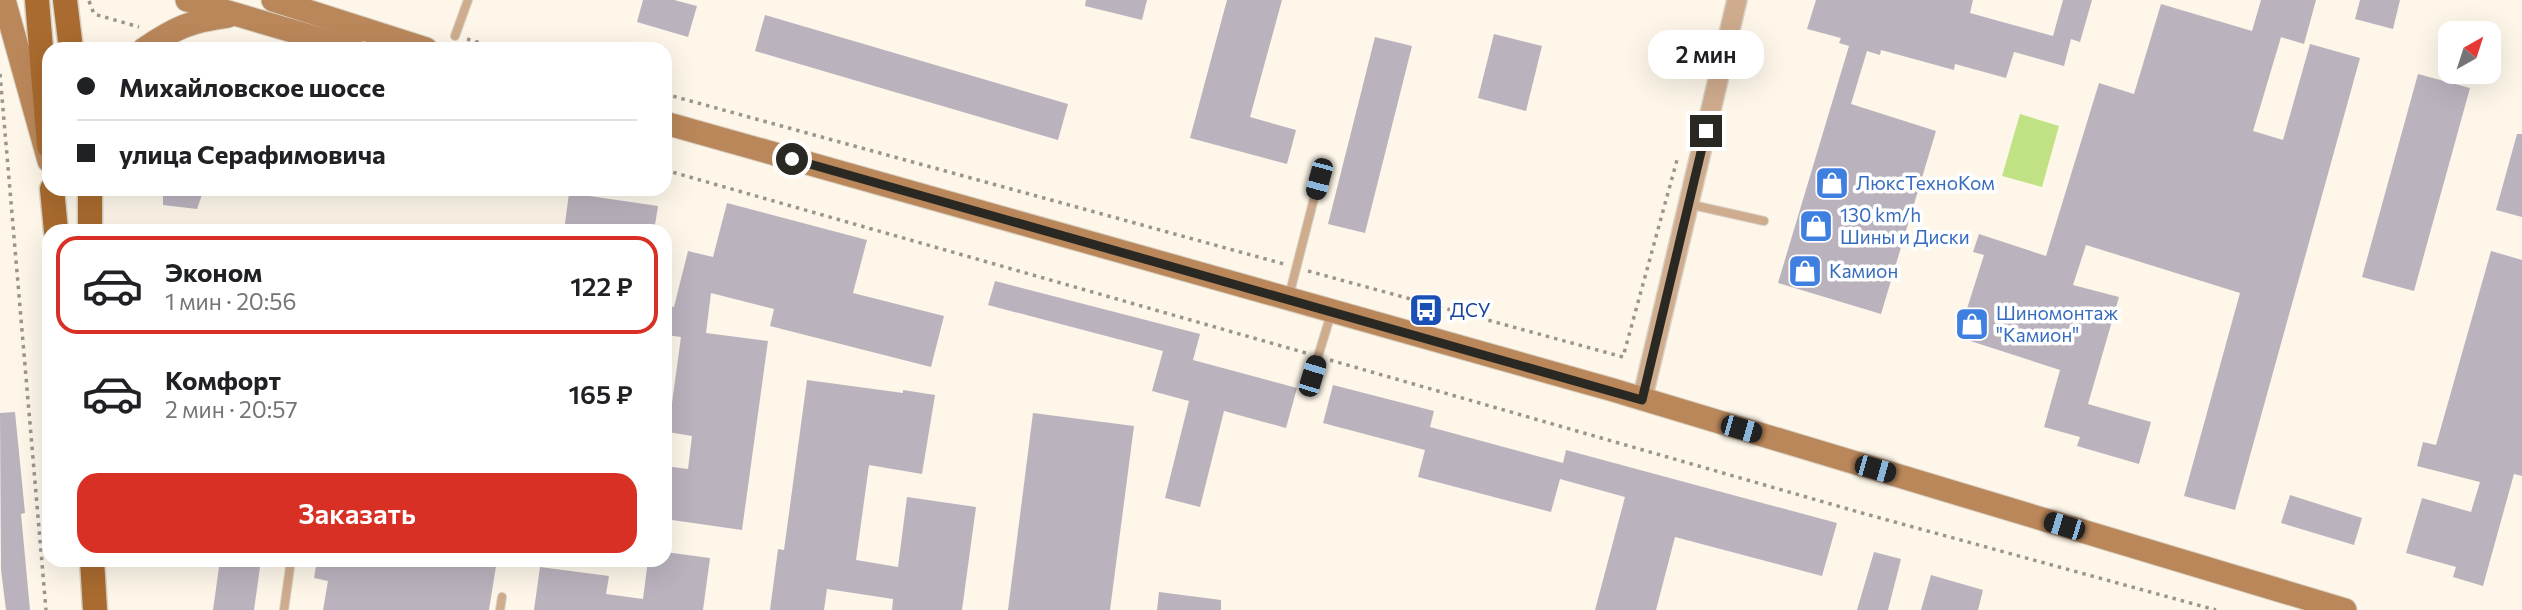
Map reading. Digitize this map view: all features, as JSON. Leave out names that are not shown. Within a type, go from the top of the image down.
[{"type":"main road","points":[[4,0],[42,136]]},
{"type":"main road","points":[[37,0],[42,61]]},
{"type":"main road","points":[[187,0],[330,42]]},
{"type":"main road","points":[[273,0],[404,42]]},
{"type":"main road","points":[[72,42],[77,1]]},
{"type":"main road","points":[[143,38],[201,19],[237,15]]},
{"type":"main road","points":[[672,125],[1642,400],[2345,610]]},
{"type":"main road","points":[[52,196],[54,224]]},
{"type":"main road","points":[[90,196],[90,224]]},
{"type":"main road","points":[[92,567],[95,610]]},
{"type":"street","points":[[1642,400],[1737,0]]},
{"type":"lane","points":[[455,36],[468,0]]},
{"type":"lane","points":[[1288,299],[1319,179]]},
{"type":"lane","points":[[1688,204],[1763,221]]},
{"type":"lane","points":[[1312,376],[1332,311]]},
{"type":"lane","points":[[284,610],[290,567]]},
{"type":"lane","points":[[500,610],[502,597]]},
{"type":"path","points":[[77,1],[94,14],[143,38]]},
{"type":"path","points":[[455,36],[477,42]]},
{"type":"path","points":[[0,74],[42,563]]},
{"type":"path","points":[[672,96],[1623,357],[1678,159]]},
{"type":"path","points":[[672,172],[1862,513],[2216,610]]},
{"type":"path","points":[[42,567],[46,610]]},
{"type":"green space","points":[[2020,114],[2059,126],[2042,187],[2002,176]]},
{"type":"building","points":[[643,0],[674,0],[697,6],[688,37],[637,22]]},
{"type":"building","points":[[1086,0],[1147,0],[1142,20],[1085,6]]},
{"type":"building","points":[[1227,0],[1282,0],[1250,117],[1296,130],[1287,164],[1190,138]]},
{"type":"building","points":[[1816,0],[1973,0],[1970,13],[2053,36],[2063,0],[2092,0],[2080,42],[2071,39],[2064,66],[2014,52],[2006,78],[1955,64],[1954,70],[1881,50],[1880,55],[1867,51],[1851,104],[1936,131],[1881,314],[1778,283],[1849,46],[1839,43],[1841,38],[1807,29]]},
{"type":"building","points":[[2261,0],[2316,0],[2304,44],[2281,37],[2253,131],[2283,140],[2310,44],[2360,58],[2235,510],[2184,496],[2240,293],[2086,245],[2073,285],[2119,297],[2088,404],[2151,422],[2139,464],[2077,446],[2080,437],[2044,427],[2060,370],[1958,337],[1984,255],[1973,252],[1979,234],[2046,256],[2099,83],[2134,94],[2161,4],[2252,31]]},
{"type":"building","points":[[2360,0],[2400,0],[2393,29],[2355,19]]},
{"type":"building","points":[[765,15],[1068,104],[1058,140],[755,51]]},
{"type":"building","points":[[1494,34],[1542,46],[1526,111],[1478,98]]},
{"type":"building","points":[[1375,37],[1412,46],[1365,233],[1328,224]]},
{"type":"building","points":[[2418,74],[2438,79],[2438,84],[2455,84],[2470,88],[2414,291],[2362,277]]},
{"type":"building","points":[[2517,134],[2522,134],[2522,217],[2496,210]]},
{"type":"building","points":[[163,196],[202,196],[197,209],[163,205]]},
{"type":"building","points":[[569,196],[590,196],[658,206],[655,224],[565,224]]},
{"type":"building","points":[[727,203],[867,240],[853,293],[944,316],[931,367],[770,326],[774,309],[711,293],[706,333],[768,341],[742,530],[672,520],[672,467],[688,469],[692,436],[672,433],[672,403],[681,337],[672,336],[672,307],[688,251],[713,257]]},
{"type":"building","points":[[2491,251],[2522,260],[2522,476],[2514,474],[2483,586],[2453,577],[2456,567],[2406,553],[2422,498],[2471,512],[2480,482],[2417,466],[2423,442],[2436,445]]},
{"type":"building","points":[[995,281],[1200,334],[1193,360],[1297,388],[1286,428],[1224,411],[1200,507],[1165,498],[1189,401],[1152,391],[1163,351],[988,305]]},
{"type":"building","points":[[807,380],[935,395],[922,474],[869,465],[856,560],[898,567],[907,497],[976,507],[962,610],[892,610],[893,599],[827,589],[824,610],[770,610],[778,549],[784,550]]},
{"type":"building","points":[[1333,385],[1434,411],[1430,427],[1563,463],[1566,450],[1837,523],[1822,576],[1675,537],[1656,610],[1595,610],[1625,497],[1560,479],[1551,512],[1418,477],[1425,450],[1323,423]]},
{"type":"building","points":[[15,412],[25,513],[21,514],[30,610],[6,610],[1,570],[0,413]]},
{"type":"building","points":[[1033,413],[1134,426],[1110,610],[1008,610]]},
{"type":"building","points":[[2290,495],[2362,518],[2354,545],[2281,523]]},
{"type":"building","points":[[1874,552],[1901,559],[1888,610],[1857,610]]},
{"type":"building","points":[[672,553],[710,558],[703,610],[534,610],[540,567],[609,576],[606,594],[643,599],[647,567],[672,567]]},
{"type":"building","points":[[219,567],[260,567],[254,610],[213,610]]},
{"type":"building","points":[[316,567],[496,567],[489,610],[323,610],[328,581],[314,578]]},
{"type":"building","points":[[1931,575],[1983,590],[1978,610],[1921,610]]},
{"type":"building","points":[[1159,592],[1221,600],[1221,610],[1157,610]]},
{"type":"place","name":"ЛюксТехноКом","points":[[1832,183]]},
{"type":"place","name":"130 km/h Шины и Диски","points":[[1816,226]]},
{"type":"place","name":"Камион","points":[[1805,271]]},
{"type":"place","name":"ДСУ","points":[[1426,310]]},
{"type":"place","name":"Шиномонтаж \"Камион\"","points":[[1972,324]]},
{"type":"route","points":[[792,159],[1642,400],[1706,131]]}]
